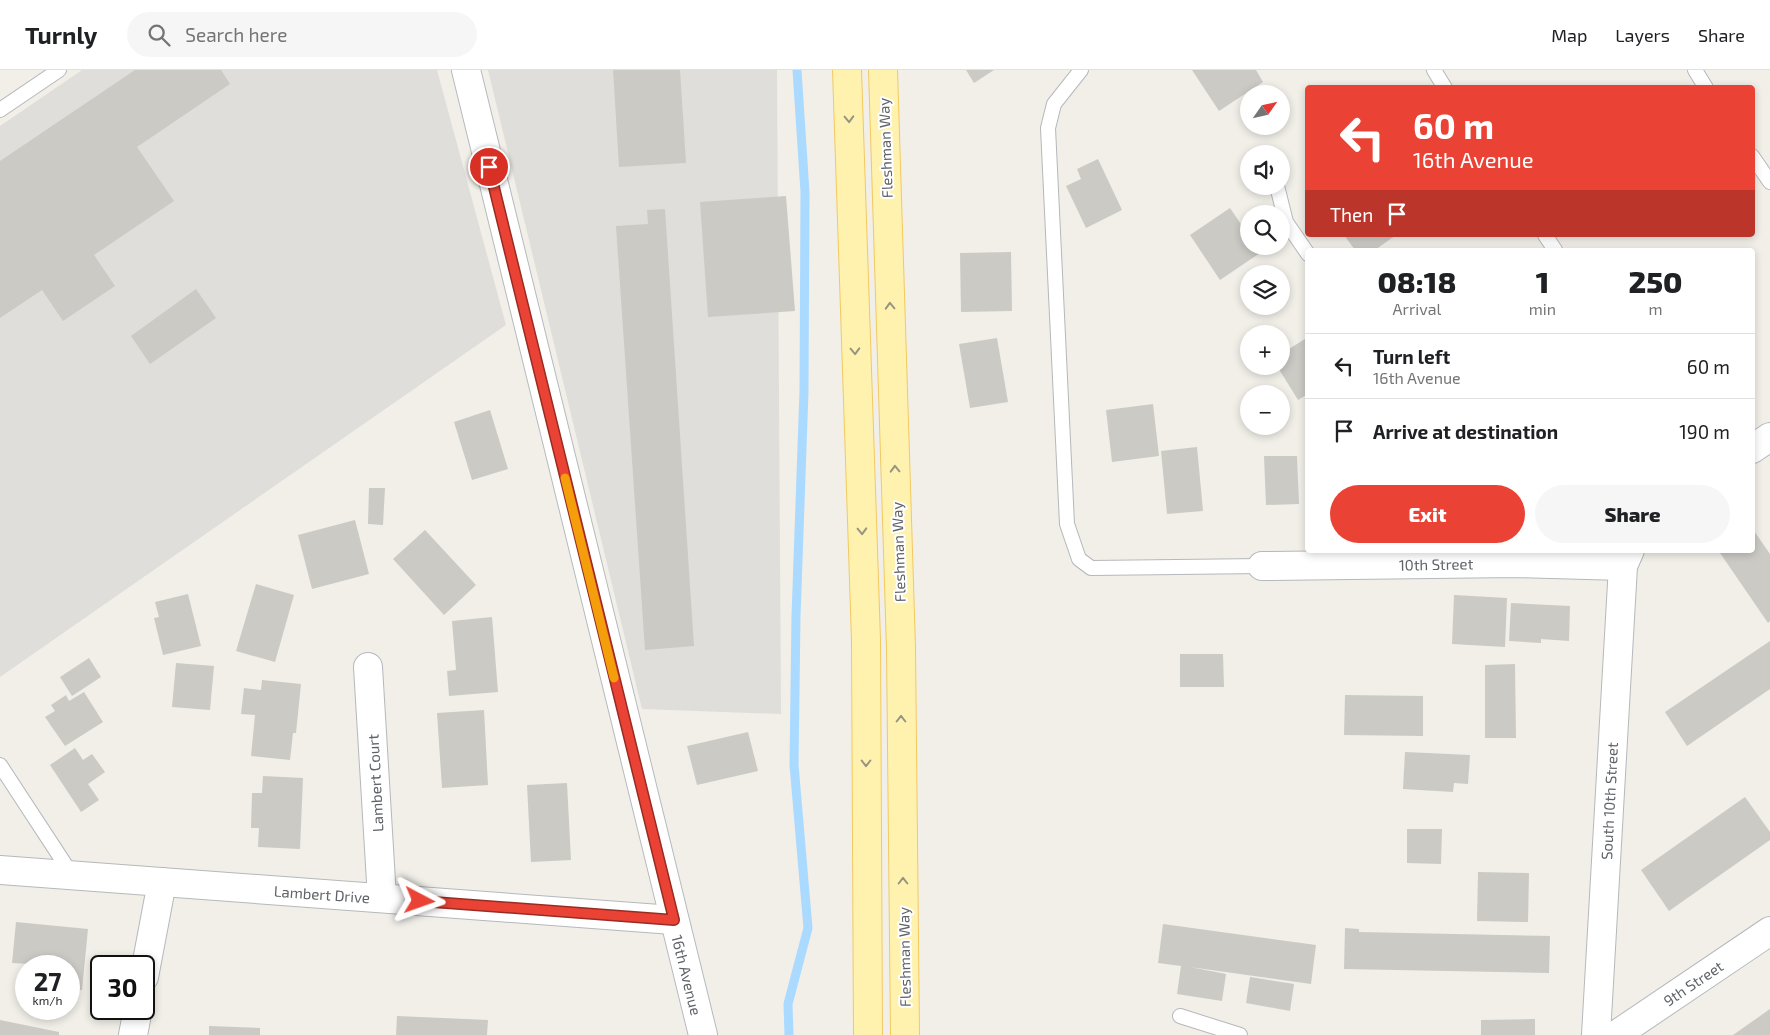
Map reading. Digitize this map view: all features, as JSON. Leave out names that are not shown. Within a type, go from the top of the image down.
[{"type":"main road","points":[[847,70],[866,640],[868,1035]]},
{"type":"main road","name":"Fleshman Way","points":[[883,70],[901,648],[905,1035]]},
{"type":"street","name":"16th Avenue","points":[[466,70],[702,1035]]},
{"type":"street","name":"10th Street","points":[[1262,566],[1509,556],[1626,558]]},
{"type":"street","name":"South 10th Street","points":[[1596,1035],[1626,558]]},
{"type":"street","name":"Lambert Court","points":[[368,667],[382,898]]},
{"type":"street","name":"Lambert Drive","points":[[0,870],[674,920]]},
{"type":"street","points":[[148,955],[162,882]]},
{"type":"street","name":"9th Street","points":[[1616,1035],[1770,931]]},
{"type":"street","points":[[133,1035],[136,1020]]},
{"type":"lane","points":[[0,110],[59,70]]},
{"type":"lane","points":[[1081,70],[1054,104],[1048,128],[1067,524],[1079,559],[1091,568],[1262,566]]},
{"type":"lane","points":[[1434,70],[1443,85]]},
{"type":"lane","points":[[1695,70],[1704,85]]},
{"type":"lane","points":[[1755,160],[1770,182]]},
{"type":"lane","points":[[1279,195],[1286,222],[1305,250]]},
{"type":"lane","points":[[1545,237],[1554,248]]},
{"type":"lane","points":[[0,765],[72,875]]},
{"type":"lane","points":[[1180,1016],[1240,1035]]},
{"type":"shaded area","points":[[82,70],[437,70],[506,325],[0,677],[0,126]]},
{"type":"shaded area","points":[[488,70],[777,70],[781,714],[642,709]]},
{"type":"building","points":[[135,70],[221,70],[230,84],[137,147],[174,201],[94,255],[115,286],[63,321],[42,290],[0,318],[0,161]]},
{"type":"building","points":[[613,70],[680,70],[686,163],[619,167]]},
{"type":"building","points":[[966,70],[994,70],[974,83]]},
{"type":"building","points":[[1192,70],[1256,70],[1263,82],[1258,85],[1240,85],[1240,97],[1219,111]]},
{"type":"building","points":[[1098,159],[1122,210],[1086,228],[1066,186],[1081,179],[1077,169]]},
{"type":"building","points":[[786,196],[795,311],[708,317],[700,202]]},
{"type":"building","points":[[1230,208],[1240,223],[1240,255],[1257,255],[1220,280],[1190,235]]},
{"type":"building","points":[[665,209],[694,646],[645,650],[616,226],[648,224],[647,210]]},
{"type":"building","points":[[1345,237],[1393,237],[1378,248],[1354,248]]},
{"type":"building","points":[[1011,252],[1012,311],[961,312],[960,253]]},
{"type":"building","points":[[196,289],[216,318],[150,364],[131,336]]},
{"type":"building","points":[[997,338],[1008,402],[970,408],[959,344]]},
{"type":"building","points":[[1305,339],[1305,396],[1298,400],[1283,375],[1290,375],[1290,348]]},
{"type":"building","points":[[1153,404],[1159,456],[1112,462],[1106,410]]},
{"type":"building","points":[[490,410],[508,469],[472,480],[454,422]]},
{"type":"building","points":[[1197,447],[1203,511],[1167,514],[1161,451]]},
{"type":"building","points":[[1264,456],[1297,456],[1299,504],[1266,505]]},
{"type":"building","points":[[369,488],[385,488],[383,525],[368,524]]},
{"type":"building","points":[[355,520],[369,574],[312,589],[298,535]]},
{"type":"building","points":[[425,530],[476,585],[444,615],[393,559]]},
{"type":"building","points":[[1755,532],[1770,554],[1770,621],[1768,623],[1720,553],[1755,553]]},
{"type":"building","points":[[256,584],[294,595],[275,662],[236,651]]},
{"type":"building","points":[[188,594],[201,646],[163,655],[154,618],[159,617],[155,602]]},
{"type":"building","points":[[1454,595],[1507,598],[1505,647],[1452,644]]},
{"type":"building","points":[[1511,603],[1570,606],[1569,641],[1541,639],[1541,643],[1509,641]]},
{"type":"building","points":[[492,617],[498,692],[449,696],[447,671],[456,670],[452,621]]},
{"type":"building","points":[[1770,641],[1770,689],[1687,746],[1665,712]]},
{"type":"building","points":[[1180,654],[1223,654],[1224,687],[1180,687]]},
{"type":"building","points":[[89,658],[101,677],[72,696],[60,677]]},
{"type":"building","points":[[176,663],[214,666],[210,710],[172,707]]},
{"type":"building","points":[[1515,664],[1516,738],[1485,738],[1485,665]]},
{"type":"building","points":[[262,680],[301,684],[296,733],[293,733],[290,760],[251,756],[255,715],[241,714],[244,688],[261,690]]},
{"type":"building","points":[[84,692],[103,722],[65,746],[45,717],[55,711],[51,705],[66,695],[69,701]]},
{"type":"building","points":[[1345,695],[1423,696],[1423,736],[1344,735]]},
{"type":"building","points":[[484,710],[488,785],[442,788],[437,713]]},
{"type":"building","points":[[748,732],[758,771],[697,785],[687,746]]},
{"type":"building","points":[[75,748],[83,760],[92,754],[105,772],[88,784],[99,800],[81,812],[50,765]]},
{"type":"building","points":[[1405,752],[1470,755],[1468,784],[1454,783],[1453,792],[1403,789]]},
{"type":"building","points":[[263,776],[303,778],[300,849],[258,847],[259,828],[251,828],[252,793],[262,793]]},
{"type":"building","points":[[567,783],[571,860],[531,862],[527,785]]},
{"type":"building","points":[[1745,797],[1770,832],[1770,840],[1669,911],[1641,870]]},
{"type":"building","points":[[1407,829],[1442,829],[1441,864],[1407,863]]},
{"type":"building","points":[[1478,872],[1529,873],[1528,922],[1477,921]]},
{"type":"building","points":[[16,922],[88,929],[82,990],[80,990],[80,955],[15,955],[15,963],[12,963]]},
{"type":"building","points":[[1163,924],[1316,945],[1311,984],[1190,967],[1226,974],[1222,1001],[1177,994],[1181,966],[1158,963]]},
{"type":"building","points":[[1345,928],[1359,929],[1359,932],[1550,936],[1549,973],[1344,969]]},
{"type":"building","points":[[1250,977],[1294,984],[1290,1011],[1246,1003]]},
{"type":"building","points":[[1770,1009],[1770,1035],[1733,1035]]},
{"type":"building","points":[[397,1016],[488,1020],[487,1035],[396,1035]]},
{"type":"building","points":[[1535,1019],[1535,1035],[1481,1035],[1481,1020]]},
{"type":"building","points":[[0,1020],[59,1032],[59,1035],[0,1035]]},
{"type":"building","points":[[209,1026],[260,1028],[260,1035],[209,1035]]},
{"type":"waterway","points":[[789,1035],[788,1004],[808,928],[794,765],[796,616],[804,391],[805,192],[797,70]]},
{"type":"slow traffic","points":[[565,478],[614,678]]},
{"type":"route","points":[[420,901],[674,920],[489,167]]}]
